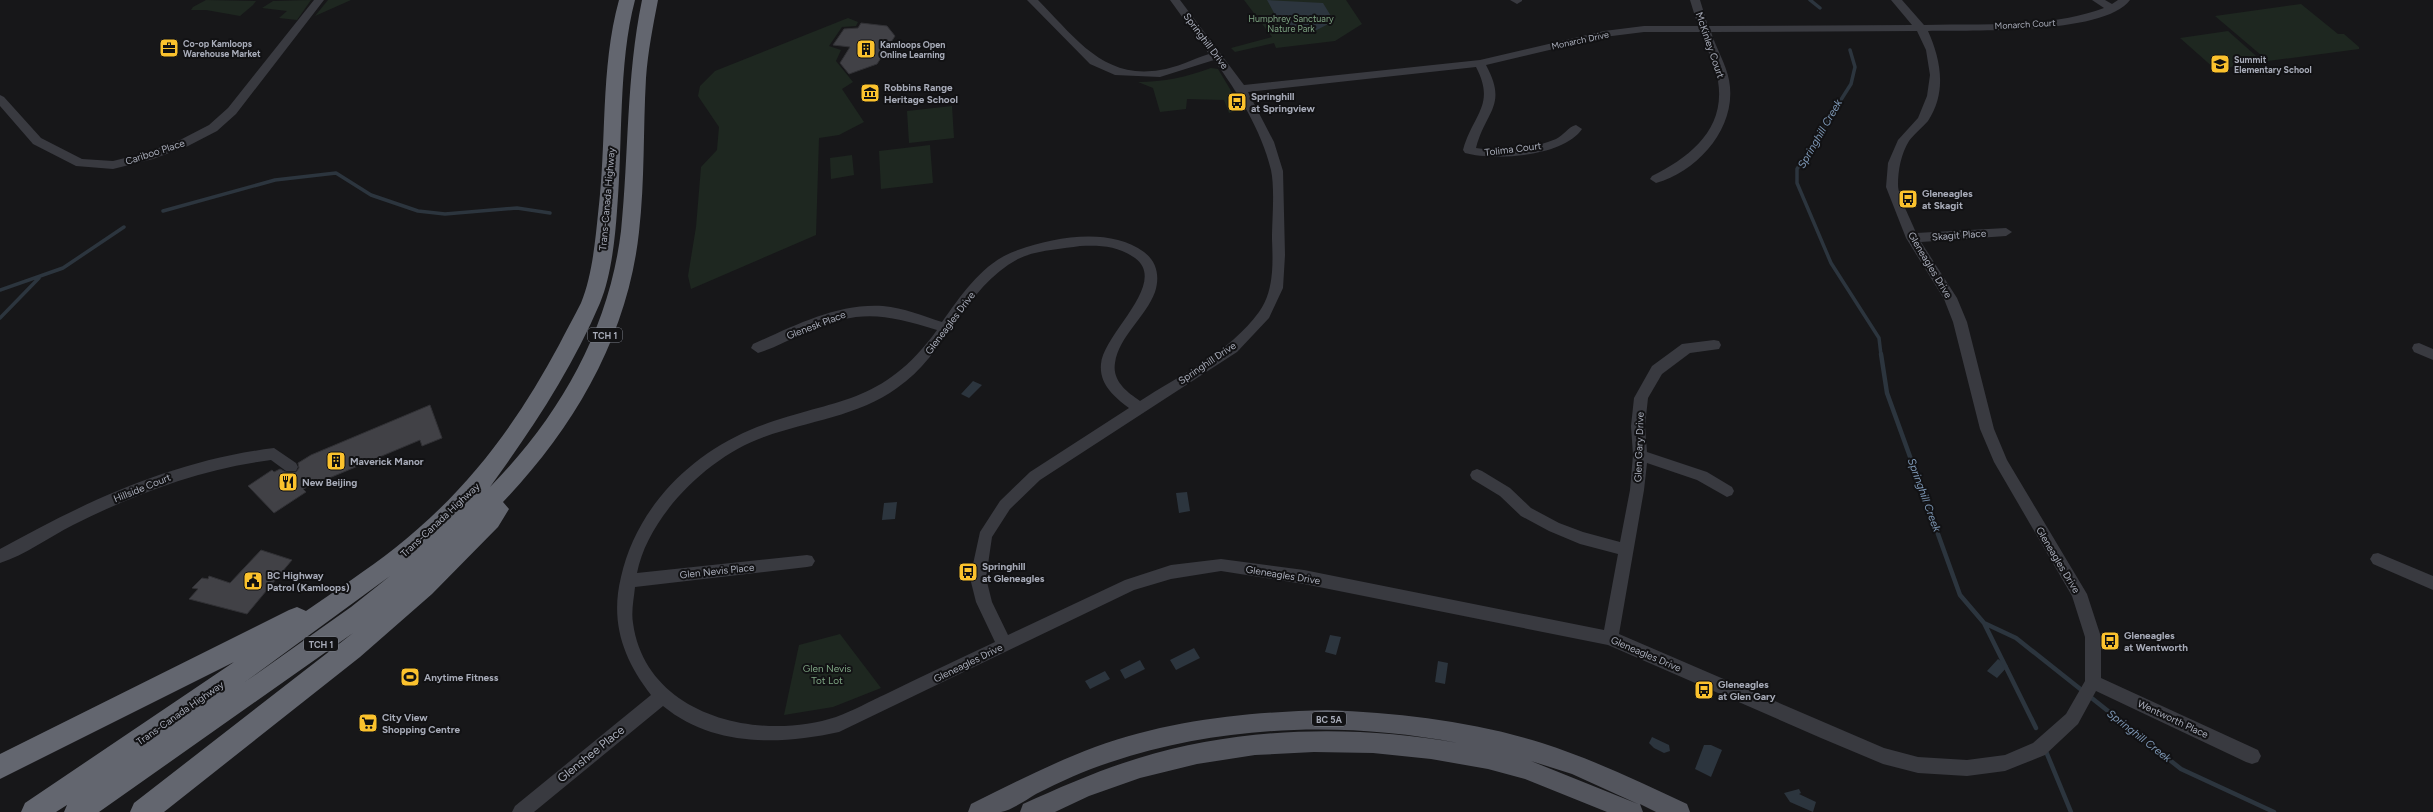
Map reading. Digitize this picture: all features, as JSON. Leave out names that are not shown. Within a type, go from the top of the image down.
[{"type":"highway","name":"Trans-Canada Highway","points":[[34,812],[185,711],[404,554],[485,477],[541,398],[591,302],[602,257],[608,211],[618,53],[622,18],[628,0]]},
{"type":"highway","name":"Trans-Canada Highway","points":[[77,812],[333,635],[368,608],[409,575],[484,507],[540,446],[570,403],[598,354],[616,305],[632,209],[639,51],[650,0]]},
{"type":"highway","points":[[143,812],[351,649],[424,587],[490,520],[540,446]]},
{"type":"highway","points":[[0,767],[43,744],[262,636],[404,554]]},
{"type":"highway","points":[[0,763],[43,744]]},
{"type":"main road","name":"BC 5A","points":[[979,812],[1044,779],[1112,751],[1178,733],[1275,720],[1324,718],[1388,721],[1440,728],[1494,740],[1542,754],[1582,769],[1679,812]]},
{"type":"main road","points":[[1031,812],[1053,800],[1119,775],[1185,757],[1270,743],[1336,742],[1386,743],[1437,748],[1490,759],[1542,775],[1632,812]]},
{"type":"street","name":"Cariboo Place","points":[[0,99],[37,141],[80,163],[112,165],[149,156],[184,143],[213,128],[232,111],[319,0]]},
{"type":"street","points":[[1032,0],[1094,62],[1119,73],[1160,74],[1217,55]]},
{"type":"street","name":"Springhill Drive","points":[[1005,645],[984,602],[978,578],[985,536],[1005,505],[1035,476],[1232,348],[1264,315],[1277,288],[1277,171],[1268,142],[1241,89],[1175,0]]},
{"type":"street","name":"McKinley Court","points":[[1656,179],[1679,169],[1700,151],[1719,126],[1725,101],[1724,80],[1704,29],[1695,0]]},
{"type":"street","name":"Gleneagles Drive","points":[[1138,408],[1110,382],[1106,370],[1109,356],[1146,298],[1152,280],[1150,266],[1140,255],[1129,248],[1107,243],[1087,242],[1049,247],[1015,256],[987,274],[925,357],[893,384],[859,402],[752,435],[710,461],[669,495],[643,530],[627,581],[625,625],[639,663],[662,696],[687,711],[716,725],[766,734],[791,734],[839,724],[1130,585],[1171,572],[1221,565],[1304,577],[1610,638],[1834,736],[1883,756],[1918,765],[1967,768],[2005,763],[2039,749],[2072,719],[2093,682],[2093,637],[2079,594],[2001,462],[1987,429],[1960,322],[1930,264],[1912,238],[1892,187],[1894,163],[1904,140],[1922,119],[1933,96],[1936,75],[1932,50],[1921,28],[1896,0]]},
{"type":"street","points":[[2097,0],[2113,8]]},
{"type":"street","name":"Monarch Court","points":[[1921,28],[2052,23],[2084,19],[2113,8],[2125,0]]},
{"type":"street","name":"Monarch Drive","points":[[1241,89],[1480,63],[1604,34],[1644,29],[1921,28]]},
{"type":"street","name":"Tolima Court","points":[[1480,63],[1490,79],[1493,96],[1471,142],[1469,150],[1480,154],[1534,148],[1561,142],[1576,129]]},
{"type":"street","name":"Skagit Place","points":[[1912,238],[2006,232]]},
{"type":"street","name":"Glenesk Place","points":[[758,348],[843,312],[861,310],[885,311],[946,328]]},
{"type":"street","name":"Glen Gary Drive","points":[[1610,638],[1637,490],[1640,455],[1638,426],[1641,398],[1657,370],[1687,348],[1714,345]]},
{"type":"street","points":[[2419,348],[2433,355]]},
{"type":"street","name":"Hillside Court","points":[[0,557],[69,518],[154,481],[205,465],[250,456],[274,454],[291,467]]},
{"type":"street","points":[[1640,455],[1696,474],[1727,490]]},
{"type":"street","points":[[1477,475],[1505,492],[1526,512],[1554,528],[1625,550]]},
{"type":"street","points":[[2378,559],[2433,582]]},
{"type":"street","name":"Glen Nevis Place","points":[[627,581],[807,561]]},
{"type":"street","name":"Wentworth Place","points":[[2093,682],[2252,756]]},
{"type":"street","name":"Glenshee Place","points":[[521,812],[662,696]]},
{"type":"green space","points":[[206,0],[256,1],[240,16],[206,10],[191,10],[193,7]]},
{"type":"green space","points":[[311,0],[297,20],[279,18],[287,11],[262,8],[273,1]]},
{"type":"green space","points":[[328,0],[351,0],[315,16]]},
{"type":"green space","name":"Humphrey Sanctuary Nature Park","points":[[1244,0],[1346,0],[1362,24],[1335,41],[1276,48],[1274,43],[1235,52],[1231,48],[1272,37]]},
{"type":"green space","points":[[2301,4],[2338,34],[2344,34],[2359,47],[2359,49],[2268,61],[2215,16]]},
{"type":"green space","points":[[848,18],[858,22],[856,26],[842,27],[829,46],[841,50],[836,61],[853,82],[842,89],[864,122],[839,135],[819,138],[816,235],[691,289],[688,276],[696,227],[701,167],[717,150],[719,127],[698,96],[700,86],[715,71]]},
{"type":"green space","points":[[2228,31],[2264,63],[2215,69],[2180,38]]},
{"type":"green space","points":[[1211,68],[1218,69],[1242,109],[1229,113],[1224,100],[1187,99],[1186,109],[1160,112],[1153,88],[1138,82],[1175,78]]},
{"type":"green space","points":[[952,106],[954,138],[909,143],[907,111]]},
{"type":"green space","points":[[930,145],[933,183],[881,189],[879,151]]},
{"type":"green space","points":[[852,155],[854,175],[831,179],[830,158]]},
{"type":"green space","name":"Glen Nevis Tot Lot","points":[[840,634],[881,688],[833,707],[784,715],[799,645]]},
{"type":"shaded area","points":[[1267,0],[1323,3],[1334,21],[1311,33],[1295,29],[1278,20]]},
{"type":"shaded area","points":[[973,381],[982,385],[969,398],[961,394]]},
{"type":"shaded area","points":[[1187,492],[1190,511],[1179,513],[1176,493]]},
{"type":"shaded area","points":[[897,502],[895,519],[882,520],[884,503]]},
{"type":"shaded area","points":[[1330,635],[1341,637],[1336,655],[1325,652]]},
{"type":"shaded area","points":[[1194,648],[1200,658],[1176,670],[1170,660]]},
{"type":"shaded area","points":[[1998,659],[2008,666],[1997,678],[1987,671]]},
{"type":"shaded area","points":[[1140,660],[1145,669],[1125,679],[1120,670]]},
{"type":"shaded area","points":[[1438,661],[1448,663],[1445,684],[1435,682]]},
{"type":"shaded area","points":[[1105,671],[1110,679],[1090,689],[1085,681]]},
{"type":"shaded area","points":[[1652,737],[1669,745],[1670,751],[1664,753],[1654,748],[1649,743]]},
{"type":"shaded area","points":[[1704,745],[1711,745],[1722,750],[1711,777],[1695,769]]},
{"type":"shaded area","points":[[1799,789],[1801,793],[1799,794],[1816,802],[1813,812],[1790,802],[1784,793]]},
{"type":"building","name":"Kamloops Open Online Learning","points":[[861,23],[887,26],[895,36],[877,64],[849,74],[840,63],[850,47],[833,45],[844,29],[858,28]]},
{"type":"building","name":"Robbins Range Heritage School","points":[[866,87],[877,87],[874,99],[864,99]]},
{"type":"building","name":"Maverick Manor","points":[[430,405],[442,438],[422,446],[420,440],[303,489],[306,492],[274,513],[248,486],[272,470],[274,472],[280,469],[286,472],[296,472],[299,468],[298,463],[311,455]]},
{"type":"building","name":"BC Highway Patrol (Kamloops)","points":[[261,550],[292,560],[247,614],[189,599],[198,589],[192,588],[202,578],[208,579],[209,576],[230,583]]},
{"type":"waterway","name":"Springhill Creek","points":[[1810,0],[1820,8]]},
{"type":"waterway","name":"Springhill Creek","points":[[1850,50],[1855,67],[1851,84],[1797,169],[1797,183],[1831,263],[1879,338],[1881,355]]},
{"type":"waterway","points":[[163,211],[275,180],[336,173],[371,195],[418,211],[445,214],[517,208],[550,213]]},
{"type":"waterway","points":[[0,290],[63,268],[124,227]]},
{"type":"waterway","points":[[0,318],[39,278]]},
{"type":"waterway","name":"Springhill Creek","points":[[1881,354],[1887,393],[1960,595],[1984,623]]},
{"type":"waterway","name":"Springhill Creek","points":[[1984,623],[2016,638],[2181,769],[2274,812]]},
{"type":"waterway","points":[[1984,623],[2036,728]]},
{"type":"waterway","points":[[2045,749],[2071,812]]},
{"type":"place","name":"Co-op Kamloops Warehouse Market","points":[[169,48]]},
{"type":"place","name":"Kamloops Open Online Learning","points":[[866,49]]},
{"type":"place","name":"Summit Elementary School","points":[[2220,64]]},
{"type":"place","name":"Robbins Range Heritage School","points":[[870,93]]},
{"type":"place","name":"Springhill at Springview","points":[[1237,102]]},
{"type":"place","name":"Gleneagles at Skagit","points":[[1908,199]]},
{"type":"place","name":"Maverick Manor","points":[[336,461]]},
{"type":"place","name":"New Beijing","points":[[288,482]]},
{"type":"place","name":"Springhill at Gleneagles","points":[[968,572]]},
{"type":"place","name":"BC Highway Patrol (Kamloops)","points":[[253,581]]},
{"type":"place","name":"Gleneagles at Wentworth","points":[[2110,641]]},
{"type":"place","name":"Anytime Fitness","points":[[410,677]]},
{"type":"place","name":"Gleneagles at Glen Gary","points":[[1704,690]]},
{"type":"place","name":"City View Shopping Centre","points":[[368,723]]}]
